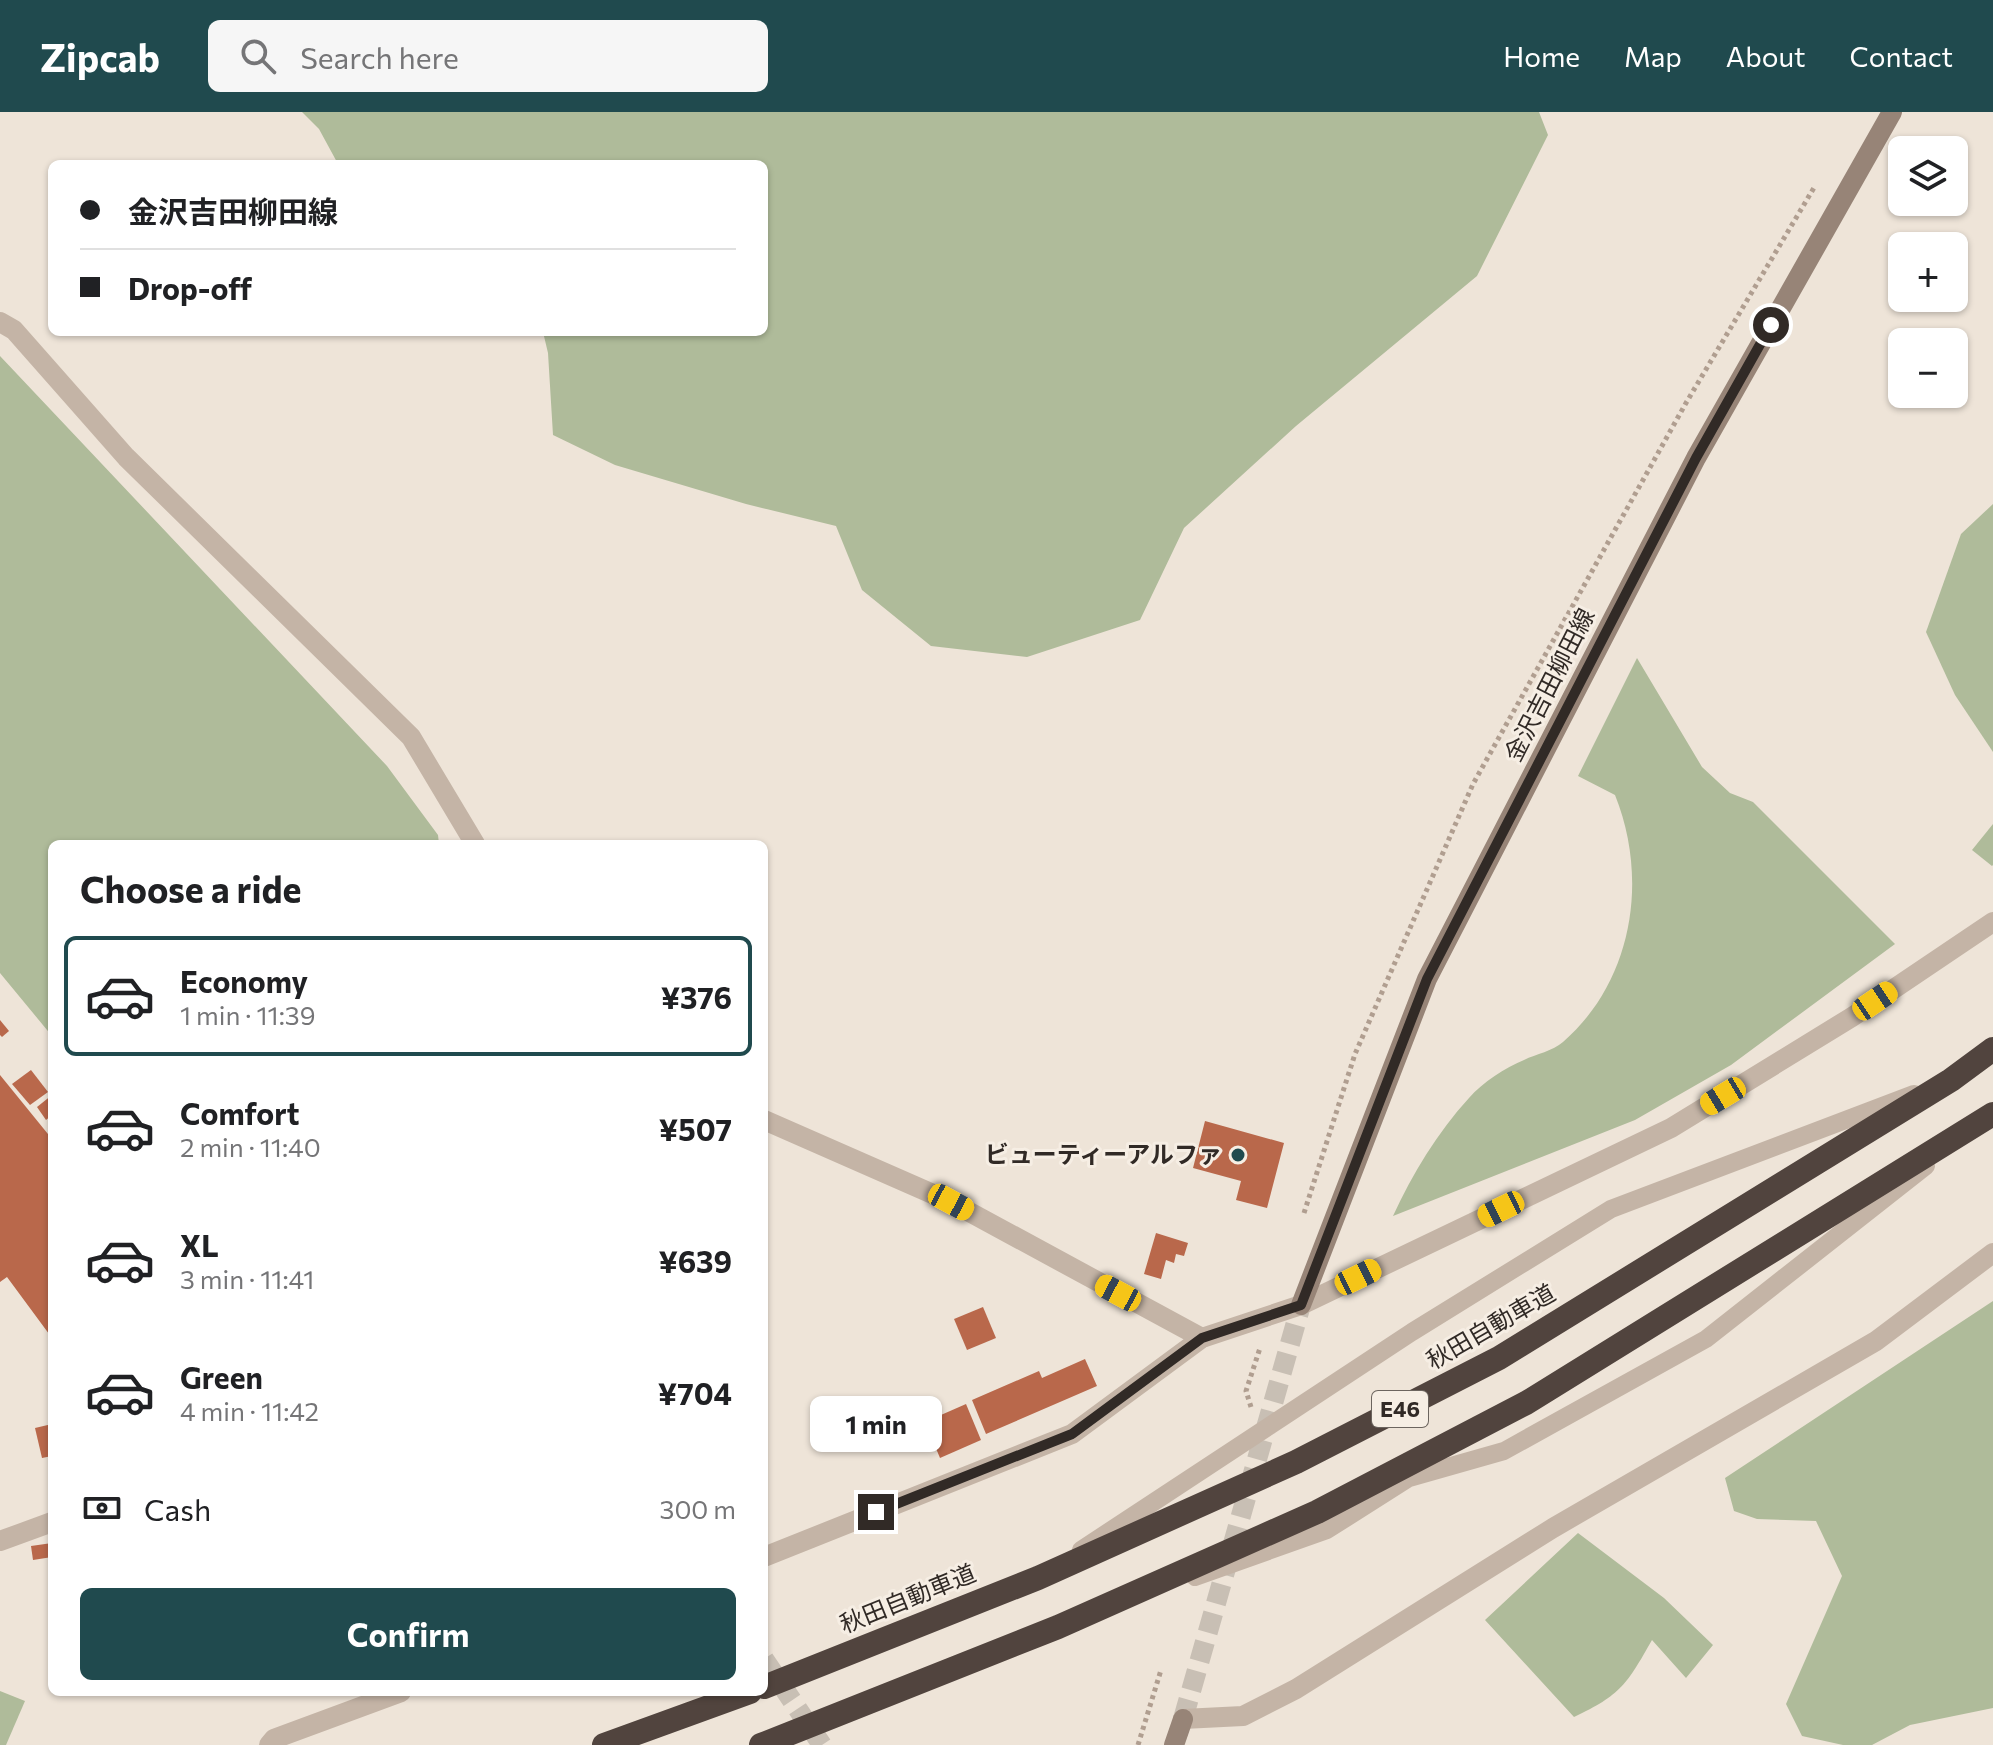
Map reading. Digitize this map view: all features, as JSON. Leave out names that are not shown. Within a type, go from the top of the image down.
[{"type":"highway","name":"秋田自動車道","points":[[768,1685],[1038,1578],[1296,1462],[1499,1358],[1951,1080],[1993,1049]]},
{"type":"highway","name":"E46","points":[[761,1745],[1058,1627],[1317,1512],[1526,1403],[1986,1120]]},
{"type":"highway","points":[[604,1745],[739,1696]]},
{"type":"main road","name":"金沢吉田柳田線","points":[[1301,1305],[1427,979],[1696,458],[1892,112]]},
{"type":"main road","points":[[1174,1745],[1183,1719]]},
{"type":"street","points":[[0,322],[14,330],[126,457],[411,737],[473,840]]},
{"type":"street","points":[[768,1555],[1072,1434],[1202,1338],[1301,1305],[1671,1128],[1852,1017],[1993,922]]},
{"type":"street","points":[[768,1122],[951,1202],[1202,1338]]},
{"type":"street","points":[[1183,1719],[1243,1716],[1296,1689],[1553,1528],[1876,1341],[1993,1253]]},
{"type":"street","points":[[0,1541],[48,1523]]},
{"type":"street","points":[[269,1745],[274,1739],[390,1696]]},
{"type":"lane","points":[[1038,1578],[1412,1332],[1611,1209],[1951,1080]]},
{"type":"lane","points":[[1058,1627],[1327,1530],[1409,1478],[1504,1451],[1706,1339],[1986,1120]]},
{"type":"path","points":[[1138,1745],[1161,1670]]},
{"type":"green space","points":[[302,112],[1539,112],[1548,135],[1477,276],[1296,426],[1184,528],[1140,620],[1027,657],[931,646],[862,590],[836,526],[746,504],[615,465],[553,435],[548,353],[544,336],[768,336],[768,160],[336,160],[319,129]]},
{"type":"green space","points":[[0,356],[387,766],[438,835],[439,840],[48,840],[48,1031],[0,973]]},
{"type":"green space","points":[[1993,504],[1993,752],[1955,695],[1926,632],[1961,534]]},
{"type":"green space","points":[[1637,658],[1702,767],[1730,793],[1753,802],[1895,944],[1731,1065],[1635,1120],[1393,1216],[1426,1154],[1469,1098],[1502,1071],[1563,1042],[1587,1017],[1619,959],[1628,927],[1632,894],[1631,860],[1625,827],[1615,795],[1578,776]]},
{"type":"green space","points":[[1993,824],[1993,865],[1992,866],[1972,850]]},
{"type":"green space","points":[[1993,1301],[1993,1708],[1910,1725],[1872,1745],[1843,1745],[1802,1736],[1786,1704],[1842,1576],[1816,1521],[1757,1519],[1734,1511],[1725,1478]]},
{"type":"green space","points":[[1578,1533],[1664,1598],[1713,1645],[1686,1678],[1652,1640],[1636,1668],[1613,1695],[1574,1717],[1485,1620]]},
{"type":"green space","points":[[0,1691],[25,1701],[6,1745],[0,1745]]},
{"type":"building","points":[[0,1020],[9,1031],[2,1037],[0,1035]]},
{"type":"building","points":[[31,1070],[48,1092],[30,1105],[12,1084]]},
{"type":"building","points":[[0,1075],[48,1134],[48,1333],[7,1277],[0,1282]]},
{"type":"building","points":[[48,1098],[46,1120],[37,1107]]},
{"type":"building","name":"ビューティーアルファ","points":[[1205,1121],[1284,1143],[1267,1208],[1236,1200],[1241,1181],[1193,1168]]},
{"type":"building","points":[[1156,1233],[1188,1243],[1184,1256],[1176,1254],[1174,1263],[1166,1260],[1161,1279],[1144,1274]]},
{"type":"building","points":[[983,1307],[996,1338],[967,1350],[954,1319]]},
{"type":"building","points":[[1085,1359],[1097,1386],[986,1434],[972,1400],[1039,1371],[1042,1378]]},
{"type":"building","points":[[966,1404],[981,1440],[940,1458],[925,1422]]},
{"type":"building","points":[[48,1425],[48,1457],[42,1458],[35,1428]]},
{"type":"building","points":[[48,1544],[48,1558],[33,1560],[31,1546]]},
{"type":"tunnel","points":[[1183,1719],[1301,1305]]},
{"type":"tunnel","points":[[768,1665],[822,1745]]},
{"type":"place","name":"ビューティーアルファ","points":[[1238,1155]]},
{"type":"route","points":[[876,1512],[1072,1434],[1202,1338],[1301,1305],[1427,979],[1696,458],[1771,325]]}]
